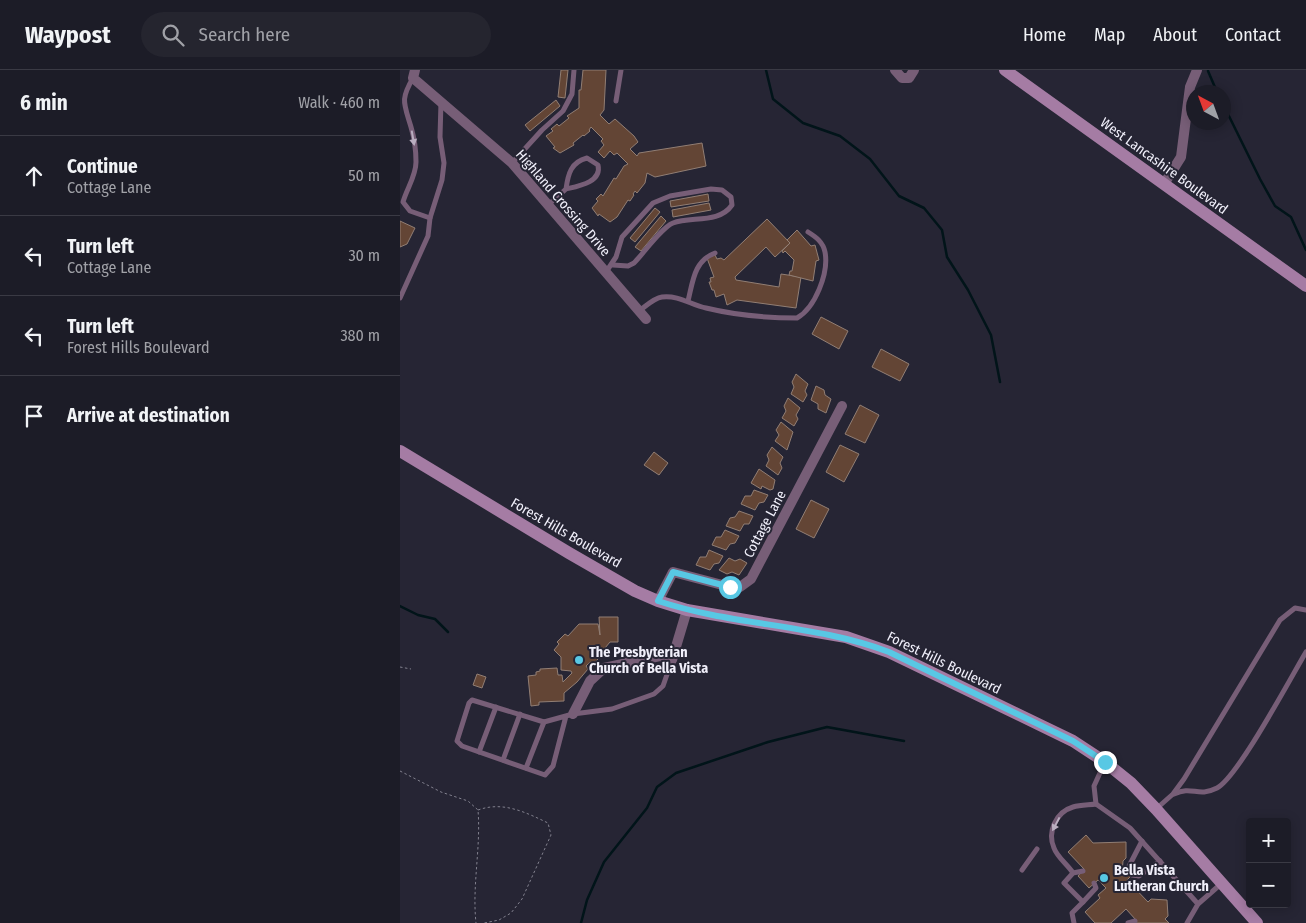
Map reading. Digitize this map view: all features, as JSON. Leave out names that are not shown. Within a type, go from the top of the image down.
[{"type":"main road","name":"West Lancashire Boulevard","points":[[1005,70],[1306,286]]},
{"type":"main road","name":"Forest Hills Boulevard","points":[[400,451],[569,553],[635,591],[658,601],[687,610],[860,641],[889,652],[1073,741],[1105,762],[1131,784],[1156,809],[1257,923]]},
{"type":"street","points":[[895,70],[902,78],[909,78],[914,70]]},
{"type":"street","points":[[1164,184],[1181,157],[1190,87],[1196,70]]},
{"type":"street","name":"Highland Crossing Drive","points":[[414,74],[441,102],[512,163],[548,205],[610,268],[643,315]]},
{"type":"street","name":"Cottage Lane","points":[[658,601],[673,572],[730,587],[740,587],[751,579],[842,406]]},
{"type":"street","points":[[569,715],[590,681],[604,668],[660,656],[672,660],[687,610]]},
{"type":"lane","points":[[512,163],[535,136],[563,111],[572,94],[574,70]]},
{"type":"lane","points":[[616,101],[621,70]]},
{"type":"lane","points":[[414,74],[401,98],[401,105],[410,126],[416,160],[415,172],[403,202],[410,211],[430,218]]},
{"type":"lane","points":[[400,298],[428,236],[430,218],[442,180],[444,163],[440,136],[441,102]]},
{"type":"lane","points":[[548,205],[566,189],[581,186],[593,179],[598,173],[598,165],[591,158],[576,162],[568,177],[566,189]]},
{"type":"lane","points":[[711,189],[722,190],[731,197],[732,205],[727,211],[719,215],[674,223],[634,263],[628,266],[610,268],[628,228],[658,200],[711,189]]},
{"type":"lane","points":[[643,315],[659,297],[688,301],[703,308],[741,314],[797,318],[804,314],[820,286],[824,267],[825,252],[821,243],[808,232]]},
{"type":"lane","points":[[688,301],[698,265],[715,253]]},
{"type":"lane","points":[[1156,809],[1173,794],[1280,620],[1295,608],[1306,610]]},
{"type":"lane","points":[[1173,794],[1185,789],[1204,794],[1220,787],[1235,769],[1306,652]]},
{"type":"lane","points":[[569,715],[550,772],[545,775],[462,746],[456,741],[469,703],[472,700],[544,722],[569,715],[612,709],[654,694],[663,686],[672,660]]},
{"type":"lane","points":[[479,752],[496,706]]},
{"type":"lane","points":[[503,760],[520,714]]},
{"type":"lane","points":[[526,768],[544,722]]},
{"type":"lane","points":[[1096,804],[1094,786],[1105,762]]},
{"type":"lane","points":[[1074,873],[1054,850],[1051,837],[1052,827],[1056,819],[1071,807],[1096,804],[1130,828],[1198,904]]},
{"type":"lane","points":[[1127,870],[1142,841]]},
{"type":"lane","points":[[1022,870],[1037,849]]},
{"type":"lane","points":[[1132,875],[1139,876],[1160,861]]},
{"type":"lane","points":[[1082,902],[1064,883],[1074,873],[1083,871]]},
{"type":"lane","points":[[1187,923],[1198,904],[1222,882]]},
{"type":"lane","points":[[1065,914],[1072,913],[1096,888],[1094,883]]},
{"type":"lane","points":[[1072,913],[1074,923]]},
{"type":"lane","points":[[1128,923],[1135,921]]},
{"type":"path","points":[[400,667],[411,668]]},
{"type":"path","points":[[400,771],[441,792],[468,801],[478,810],[480,827],[474,904],[476,923]]},
{"type":"path","points":[[478,810],[489,806],[510,807],[548,823],[551,835],[511,913],[500,920],[484,923]]},
{"type":"building","points":[[561,70],[568,70],[565,98],[558,97]]},
{"type":"building","points":[[583,70],[606,70],[604,110],[600,115],[609,124],[615,119],[634,136],[638,142],[630,149],[637,156],[639,153],[702,143],[706,166],[655,177],[647,173],[645,183],[637,193],[635,191],[630,201],[628,200],[617,217],[610,222],[599,214],[598,216],[592,208],[598,201],[596,199],[601,194],[603,196],[614,178],[616,179],[624,166],[628,164],[617,153],[614,155],[610,151],[604,158],[598,152],[604,145],[601,141],[603,139],[591,127],[590,131],[573,143],[574,145],[560,153],[553,148],[555,147],[546,136],[553,131],[551,129],[557,124],[559,126],[569,118],[567,116],[579,108],[579,90],[581,90]]},
{"type":"building","points":[[556,100],[560,106],[530,131],[525,125]]},
{"type":"building","points":[[708,194],[709,201],[671,207],[670,201]]},
{"type":"building","points":[[709,203],[711,210],[673,217],[672,210]]},
{"type":"building","points":[[655,208],[660,212],[635,242],[630,238]]},
{"type":"building","points":[[661,216],[666,221],[641,251],[635,247]]},
{"type":"building","points":[[767,219],[790,243],[775,257],[766,247],[735,277],[736,280],[779,287],[781,274],[801,277],[796,308],[737,300],[727,305],[724,294],[716,297],[714,290],[712,290],[709,282],[711,282],[710,278],[714,277],[707,258],[715,255],[717,259],[721,258],[724,260]]},
{"type":"building","points":[[400,221],[415,228],[407,244],[400,247]]},
{"type":"building","points":[[797,230],[811,246],[815,245],[819,260],[816,261],[813,281],[789,275],[790,271],[792,271],[794,260],[785,251],[783,253],[782,251],[790,243],[787,240]]},
{"type":"building","points":[[821,317],[848,331],[839,349],[812,334]]},
{"type":"building","points":[[881,349],[909,364],[900,381],[872,367]]},
{"type":"building","points":[[796,374],[808,384],[805,391],[807,395],[803,402],[791,394],[794,387],[792,382]]},
{"type":"building","points":[[816,386],[824,390],[825,395],[831,399],[826,413],[818,409],[818,404],[811,400]]},
{"type":"building","points":[[788,398],[800,408],[796,415],[798,419],[794,426],[782,418],[786,411],[784,406]]},
{"type":"building","points":[[860,405],[879,415],[865,443],[845,434]]},
{"type":"building","points":[[781,422],[793,432],[787,450],[775,441],[779,435],[776,430]]},
{"type":"building","points":[[840,445],[859,454],[844,482],[826,472]]},
{"type":"building","points":[[772,447],[783,457],[780,463],[782,468],[778,475],[766,466],[769,460],[767,455]]},
{"type":"building","points":[[654,452],[668,463],[659,475],[644,465]]},
{"type":"building","points":[[759,469],[775,480],[773,489],[770,490],[762,486],[761,489],[751,483]]},
{"type":"building","points":[[754,490],[768,495],[764,502],[759,503],[755,510],[741,504],[745,496],[751,496]]},
{"type":"building","points":[[811,500],[829,509],[814,538],[796,529]]},
{"type":"building","points":[[739,511],[753,516],[749,524],[744,524],[740,531],[726,526],[730,518],[735,517]]},
{"type":"building","points":[[725,530],[739,536],[735,543],[730,544],[726,550],[712,545],[716,537],[721,537]]},
{"type":"building","points":[[709,550],[723,556],[719,563],[714,564],[710,570],[696,565],[700,557],[706,557]]},
{"type":"building","points":[[729,558],[735,561],[740,559],[747,563],[739,575],[732,572],[727,574],[719,570]]},
{"type":"building","name":"The Presbyterian Church of Bella Vista","points":[[599,617],[618,617],[618,642],[610,642],[605,648],[607,650],[601,653],[601,656],[593,664],[590,662],[586,666],[588,669],[564,693],[564,701],[539,702],[539,705],[531,706],[528,676],[536,675],[536,672],[540,671],[540,669],[557,668],[558,675],[562,675],[563,682],[572,673],[571,671],[561,670],[561,657],[554,650],[559,644],[557,642],[565,634],[568,636],[579,624],[598,624],[600,635]]},
{"type":"building","points":[[477,674],[486,677],[482,688],[473,685]]},
{"type":"building","name":"Bella Vista Lutheran Church","points":[[1086,835],[1093,843],[1126,842],[1126,858],[1123,861],[1122,874],[1130,867],[1135,872],[1127,880],[1148,902],[1151,899],[1167,900],[1168,916],[1165,919],[1169,923],[1133,923],[1136,920],[1126,909],[1111,923],[1095,923],[1085,912],[1100,898],[1098,895],[1106,888],[1098,880],[1089,888],[1078,876],[1084,869],[1068,852]]},
{"type":"waterway","points":[[766,70],[773,99],[803,123],[840,136],[870,159],[899,196],[924,208],[942,230],[947,257],[968,290],[991,335],[1000,382]]},
{"type":"waterway","points":[[1208,71],[1214,85]]},
{"type":"waterway","points":[[1231,120],[1275,206],[1291,217],[1306,250]]},
{"type":"waterway","points":[[400,606],[418,615],[435,619],[448,632]]},
{"type":"waterway","points":[[581,923],[587,900],[604,862],[647,808],[657,787],[676,773],[768,742],[827,727],[904,741]]},
{"type":"place","name":"The Presbyterian Church of Bella Vista","points":[[579,660]]},
{"type":"place","name":"Bella Vista Lutheran Church","points":[[1104,878]]},
{"type":"route","points":[[730,587],[673,572],[658,601],[687,610],[860,641],[889,652],[1073,741],[1105,762]]}]
